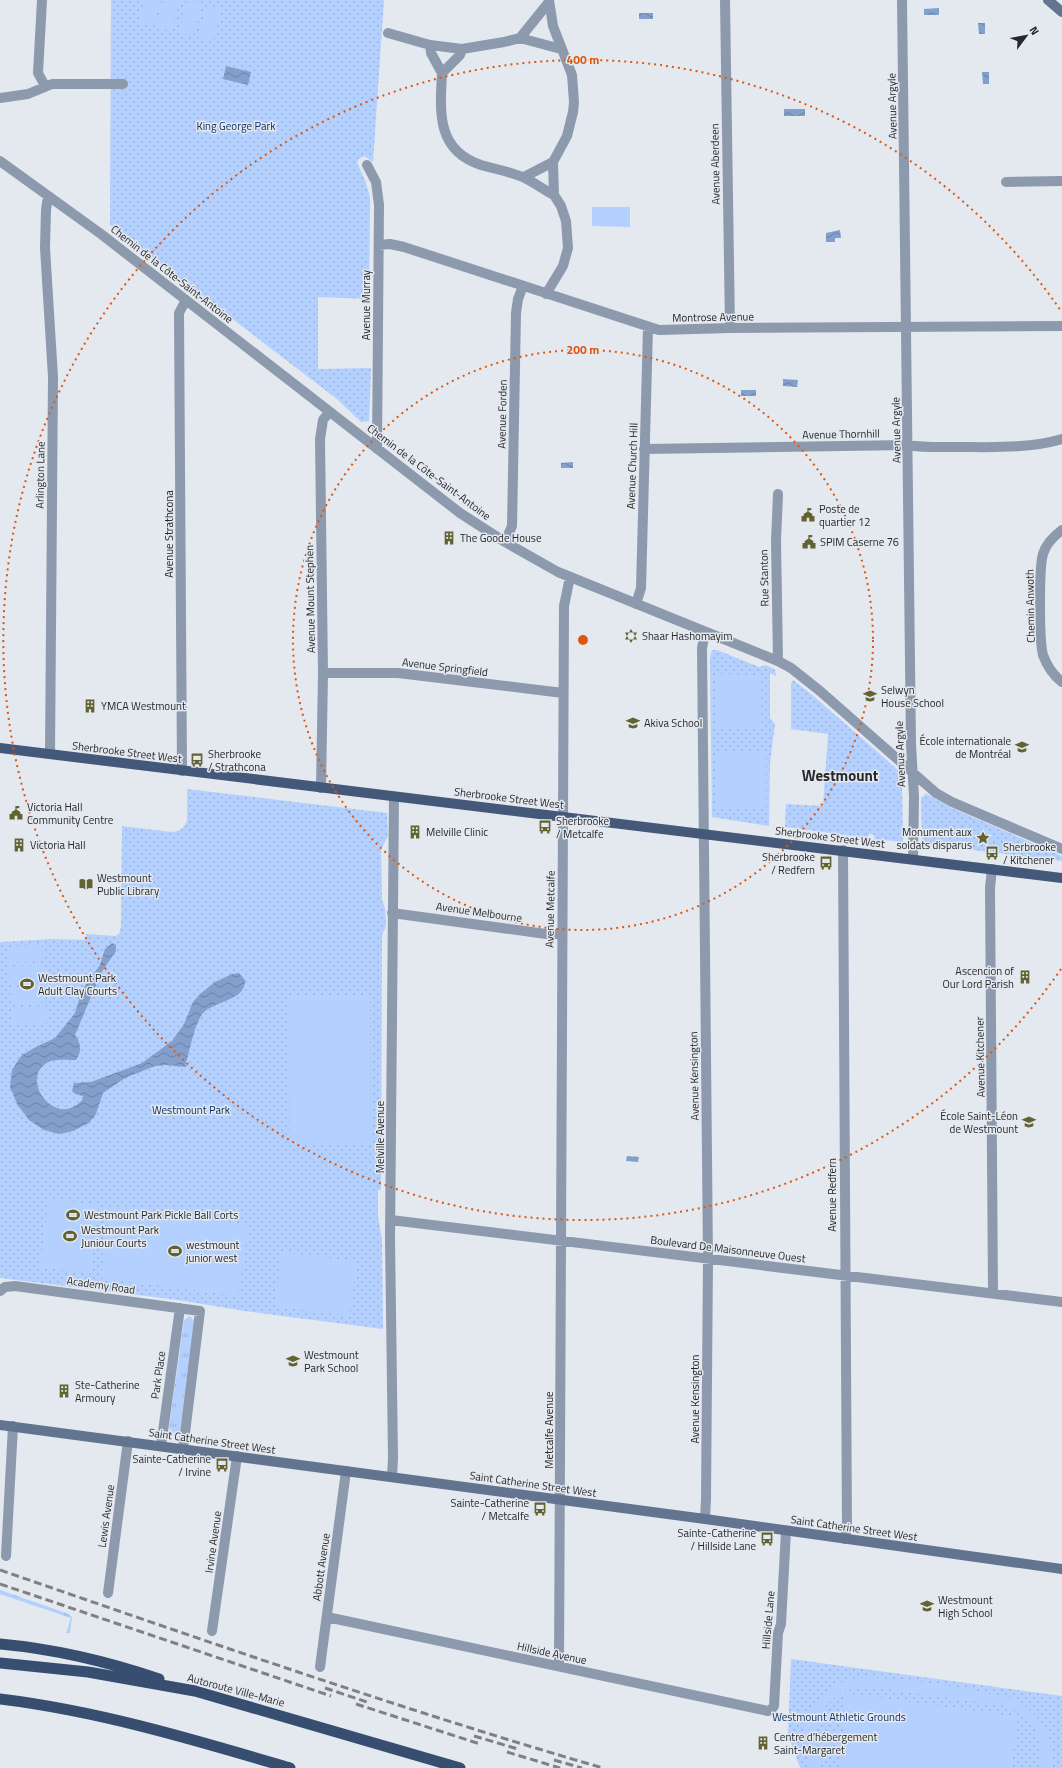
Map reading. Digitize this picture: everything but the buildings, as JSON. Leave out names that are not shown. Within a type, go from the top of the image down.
[{"type":"highway","points":[[0,1644],[46,1649],[93,1658],[195,1691]]},
{"type":"highway","name":"Autoroute Ville-Marie","points":[[0,1663],[88,1672],[195,1691],[460,1768]]},
{"type":"highway","points":[[0,1699],[71,1711],[153,1729],[290,1768]]},
{"type":"main road","points":[[1048,0],[1061,13]]},
{"type":"main road","name":"Sherbrooke Street West","points":[[0,748],[1062,878]]},
{"type":"main road","name":"Saint Catherine Street West","points":[[0,1425],[705,1519],[1062,1569]]},
{"type":"street","points":[[42,0],[38,73],[45,86]]},
{"type":"street","name":"Avenue Aberdeen","points":[[725,0],[730,328]]},
{"type":"street","name":"Avenue Argyle","points":[[902,0],[913,859]]},
{"type":"street","points":[[520,38],[549,1]]},
{"type":"street","points":[[549,1],[553,26],[572,75],[574,102],[567,136],[553,162],[554,195]]},
{"type":"street","points":[[388,33],[430,45],[462,49],[520,38],[561,49]]},
{"type":"street","points":[[430,45],[431,54],[442,73],[442,120],[446,134],[456,149],[461,155],[479,164],[524,177],[554,195],[561,206],[566,221],[568,248],[563,266],[546,294]]},
{"type":"street","points":[[442,73],[460,55],[462,49]]},
{"type":"street","points":[[0,98],[28,94],[52,84],[123,84]]},
{"type":"street","name":"Chemin de la Côte-Saint-Antoine","points":[[0,161],[102,234],[460,513],[505,542],[558,572],[778,661],[791,668],[812,684],[927,786],[945,798],[1062,849]]},
{"type":"street","points":[[524,177],[553,162]]},
{"type":"street","name":"Avenue Murray","points":[[367,165],[372,173],[378,192],[379,245],[377,449]]},
{"type":"street","points":[[1006,182],[1062,181]]},
{"type":"street","name":"Arlington Lane","points":[[48,196],[45,248],[53,377],[50,754]]},
{"type":"street","name":"Montrose Avenue","points":[[379,245],[390,244],[404,247],[648,328],[659,330],[730,328],[1062,326]]},
{"type":"street","name":"Avenue Forden","points":[[505,542],[512,526],[516,313],[518,299],[523,286]]},
{"type":"street","name":"Avenue Strathcona","points":[[182,771],[180,313],[186,300]]},
{"type":"street","name":"Avenue Church Hill","points":[[636,604],[641,588],[648,328]]},
{"type":"street","name":"Avenue Mount Stephen","points":[[321,788],[323,673],[320,439],[323,420],[329,412]]},
{"type":"street","name":"Avenue Thornhill","points":[[644,449],[908,445],[922,448],[998,447],[1029,445],[1062,439]]},
{"type":"street","name":"Rue Stanton","points":[[778,494],[776,541],[778,661]]},
{"type":"street","name":"Chemin Anwoth","points":[[1062,530],[1046,546],[1041,566],[1041,640],[1043,654],[1047,665],[1062,682]]},
{"type":"street","name":"Avenue Metcalfe","points":[[562,1241],[564,606],[570,577]]},
{"type":"street","name":"Avenue Kensington","points":[[705,1519],[708,1259],[702,648],[706,632]]},
{"type":"street","name":"Avenue Springfield","points":[[323,673],[398,673],[563,693]]},
{"type":"street","name":"Melville Avenue","points":[[392,1477],[391,1220],[394,797]]},
{"type":"street","name":"Avenue Redfern","points":[[843,850],[844,1274],[847,1510],[845,1539]]},
{"type":"street","name":"Avenue Kitchener","points":[[992,869],[990,888],[993,1293]]},
{"type":"street","name":"Avenue Melbourne","points":[[392,913],[546,934],[562,934]]},
{"type":"street","name":"Boulevard De Maisonneuve Ouest","points":[[391,1220],[708,1259],[844,1274],[1062,1302]]},
{"type":"street","name":"Metcalfe Avenue","points":[[559,1666],[562,1241]]},
{"type":"street","name":"Academy Road","points":[[0,1291],[5,1287],[15,1286],[200,1311],[182,1449]]},
{"type":"street","name":"Park Place","points":[[161,1446],[180,1308]]},
{"type":"street","points":[[6,1556],[13,1426]]},
{"type":"street","name":"Lewis Avenue","points":[[108,1593],[128,1441]]},
{"type":"street","name":"Irvine Avenue","points":[[212,1631],[237,1456]]},
{"type":"street","name":"Abbott Avenue","points":[[320,1667],[346,1471]]},
{"type":"street","name":"Hillside Lane","points":[[771,1710],[775,1704],[778,1633],[781,1624],[786,1531]]},
{"type":"street","name":"Hillside Avenue","points":[[327,1617],[765,1711],[771,1710]]},
{"type":"green space","name":"King George Park","points":[[111,0],[384,0],[373,162],[364,156],[359,159],[357,163],[365,180],[370,197],[369,299],[318,297],[318,369],[371,368],[369,421],[361,422],[337,399],[110,225]]},
{"type":"green space","points":[[144,0],[161,0],[153,26],[138,22]]},
{"type":"green space","points":[[163,0],[180,0],[172,31],[156,27]]},
{"type":"green space","points":[[187,0],[203,4],[193,37],[179,32]]},
{"type":"green space","points":[[207,5],[222,9],[213,41],[198,38]]},
{"type":"green space","points":[[592,207],[630,207],[630,227],[592,226]]},
{"type":"green space","points":[[712,650],[717,650],[759,667],[766,665],[775,670],[776,676],[770,673],[770,718],[775,724],[770,763],[769,826],[712,817],[710,658]]},
{"type":"green space","points":[[715,674],[761,675],[762,728],[716,728]]},
{"type":"green space","points":[[793,680],[897,769],[901,776],[902,784],[903,842],[874,839],[874,835],[869,834],[868,838],[785,827],[786,804],[823,806],[828,734],[791,729],[791,684]]},
{"type":"green space","points":[[716,753],[766,753],[766,808],[717,808]]},
{"type":"green space","name":"Westmount Park","points":[[187,789],[387,813],[388,836],[381,849],[382,900],[385,909],[386,924],[382,934],[381,1190],[378,1190],[378,1217],[382,1240],[383,1329],[245,1311],[178,1300],[0,1278],[0,942],[51,939],[86,940],[86,934],[115,936],[119,934],[121,927],[122,826],[171,832],[183,828],[187,821]]},
{"type":"green space","points":[[925,793],[952,808],[1062,856],[1062,861],[924,844],[922,842],[921,798],[925,795]]},
{"type":"green space","points":[[42,945],[43,961],[9,963],[7,947]]},
{"type":"green space","points":[[43,965],[44,981],[10,983],[9,967]]},
{"type":"green space","points":[[44,986],[46,1002],[11,1004],[10,988]]},
{"type":"green space","points":[[370,995],[371,1144],[290,1144],[289,996]]},
{"type":"green space","points":[[46,1006],[47,1022],[12,1024],[11,1008]]},
{"type":"green space","name":"Westmount Park Juniour Courts","points":[[49,1198],[99,1206],[90,1274],[40,1267]]},
{"type":"green space","name":"westmount junior west","points":[[110,1206],[249,1225],[238,1296],[101,1278]]},
{"type":"green space","points":[[282,1252],[357,1262],[349,1316],[275,1306]]},
{"type":"green space","points":[[190,1316],[194,1321],[180,1430],[173,1434],[169,1428],[184,1320]]},
{"type":"green space","points":[[0,1590],[69,1614],[72,1617],[70,1633],[66,1633],[71,1618],[0,1594]]},
{"type":"green space","name":"Westmount Athletic Grounds","points":[[791,1659],[1062,1696],[1062,1768],[800,1768],[788,1734]]},
{"type":"green space","points":[[867,1677],[945,1685],[1011,1698],[1026,1706],[1040,1721],[1045,1729],[1051,1748],[1050,1768],[1041,1768],[1041,1746],[1034,1727],[1020,1713],[1010,1708],[999,1705],[865,1686],[850,1690],[837,1696],[827,1704],[820,1714],[816,1726],[815,1739],[817,1753],[822,1768],[812,1768],[804,1742],[804,1726],[810,1713],[820,1700],[839,1684],[850,1679]]},
{"type":"green space","points":[[846,1693],[1018,1717],[1011,1768],[840,1768]]},
{"type":"water","points":[[939,8],[939,15],[924,15],[924,9]]},
{"type":"water","points":[[639,13],[653,13],[653,19],[639,19]]},
{"type":"water","points":[[978,23],[985,23],[985,34],[979,34]]},
{"type":"water","points":[[226,66],[251,72],[248,85],[223,79]]},
{"type":"water","points":[[982,72],[989,72],[989,84],[983,84]]},
{"type":"water","points":[[784,109],[805,109],[805,116],[784,116]]},
{"type":"water","points":[[840,230],[841,238],[835,238],[835,242],[826,242],[826,233]]},
{"type":"water","points":[[783,379],[798,380],[797,387],[783,386]]},
{"type":"water","points":[[741,390],[756,390],[756,396],[741,396]]},
{"type":"water","points":[[573,462],[573,468],[561,468],[561,463]]},
{"type":"water","points":[[112,943],[116,945],[116,951],[101,973],[75,1035],[79,1041],[80,1047],[78,1057],[76,1060],[51,1061],[41,1068],[37,1077],[38,1088],[43,1098],[52,1105],[62,1109],[72,1107],[83,1099],[83,1096],[75,1094],[72,1091],[74,1083],[91,1082],[142,1063],[172,1041],[184,1024],[193,1002],[200,994],[215,982],[232,974],[239,973],[245,980],[244,987],[236,996],[209,1008],[201,1016],[195,1029],[185,1067],[166,1065],[155,1066],[125,1078],[103,1093],[96,1114],[89,1123],[73,1131],[59,1134],[44,1130],[29,1120],[17,1104],[10,1087],[12,1070],[22,1055],[55,1038],[75,1013],[82,990],[100,965],[105,949]]},
{"type":"water","points":[[627,1156],[639,1157],[638,1162],[626,1161]]},
{"type":"railway","points":[[0,1570],[376,1698],[603,1768]]},
{"type":"railway","points":[[0,1584],[331,1696]]},
{"type":"railway","points":[[325,1688],[367,1702]]},
{"type":"railway","points":[[356,1704],[480,1744]]},
{"type":"railway","points":[[474,1736],[518,1749]]},
{"type":"railway","points":[[507,1752],[560,1768]]},
{"type":"railway","points":[[554,1760],[582,1768]]},
{"type":"place","name":"Poste de quartier 12","points":[[808,515]]},
{"type":"place","name":"The Goode House","points":[[449,538]]},
{"type":"place","name":"SPIM Caserne 76","points":[[809,542]]},
{"type":"place","name":"Shaar Hashomayim","points":[[631,636]]},
{"type":"place","name":"Selwyn House School","points":[[870,696]]},
{"type":"place","name":"YMCA Westmount","points":[[90,706]]},
{"type":"place","name":"Akiva School","points":[[633,723]]},
{"type":"place","name":"École internationale de Montréal","points":[[1022,747]]},
{"type":"place","name":"Sherbrooke / Strathcona","points":[[197,760]]},
{"type":"place","name":"Victoria Hall Community Centre","points":[[16,813]]},
{"type":"place","name":"Sherbrooke / Metcalfe","points":[[545,827]]},
{"type":"place","name":"Melville Clinic","points":[[415,832]]},
{"type":"place","name":"Monument aux soldats disparus","points":[[983,838]]},
{"type":"place","name":"Victoria Hall","points":[[19,845]]},
{"type":"place","name":"Sherbrooke / Kitchener","points":[[992,853]]},
{"type":"place","name":"Sherbrooke / Redfern","points":[[826,863]]},
{"type":"place","name":"Westmount Public Library","points":[[86,884]]},
{"type":"place","name":"Ascencion of Our Lord Parish","points":[[1025,977]]},
{"type":"place","name":"Westmount Park Adult Clay Courts","points":[[27,984]]},
{"type":"place","name":"École Saint-Léon de Westmount","points":[[1029,1122]]},
{"type":"place","name":"Westmount Park Pickle Ball Corts","points":[[73,1215]]},
{"type":"place","name":"Westmount Park Juniour Courts","points":[[70,1236]]},
{"type":"place","name":"westmount junior west","points":[[175,1251]]},
{"type":"place","name":"Westmount Park School","points":[[293,1361]]},
{"type":"place","name":"Ste-Catherine Armoury","points":[[64,1391]]},
{"type":"place","name":"Sainte-Catherine / Irvine","points":[[222,1465]]},
{"type":"place","name":"Sainte-Catherine / Metcalfe","points":[[540,1509]]},
{"type":"place","name":"Sainte-Catherine / Hillside Lane","points":[[767,1539]]},
{"type":"place","name":"Westmount High School","points":[[927,1606]]},
{"type":"place","name":"Centre d’hébergement Saint-Margaret","points":[[763,1743]]},
{"type":"district","name":"Westmount","points":[[840,775]]}]
